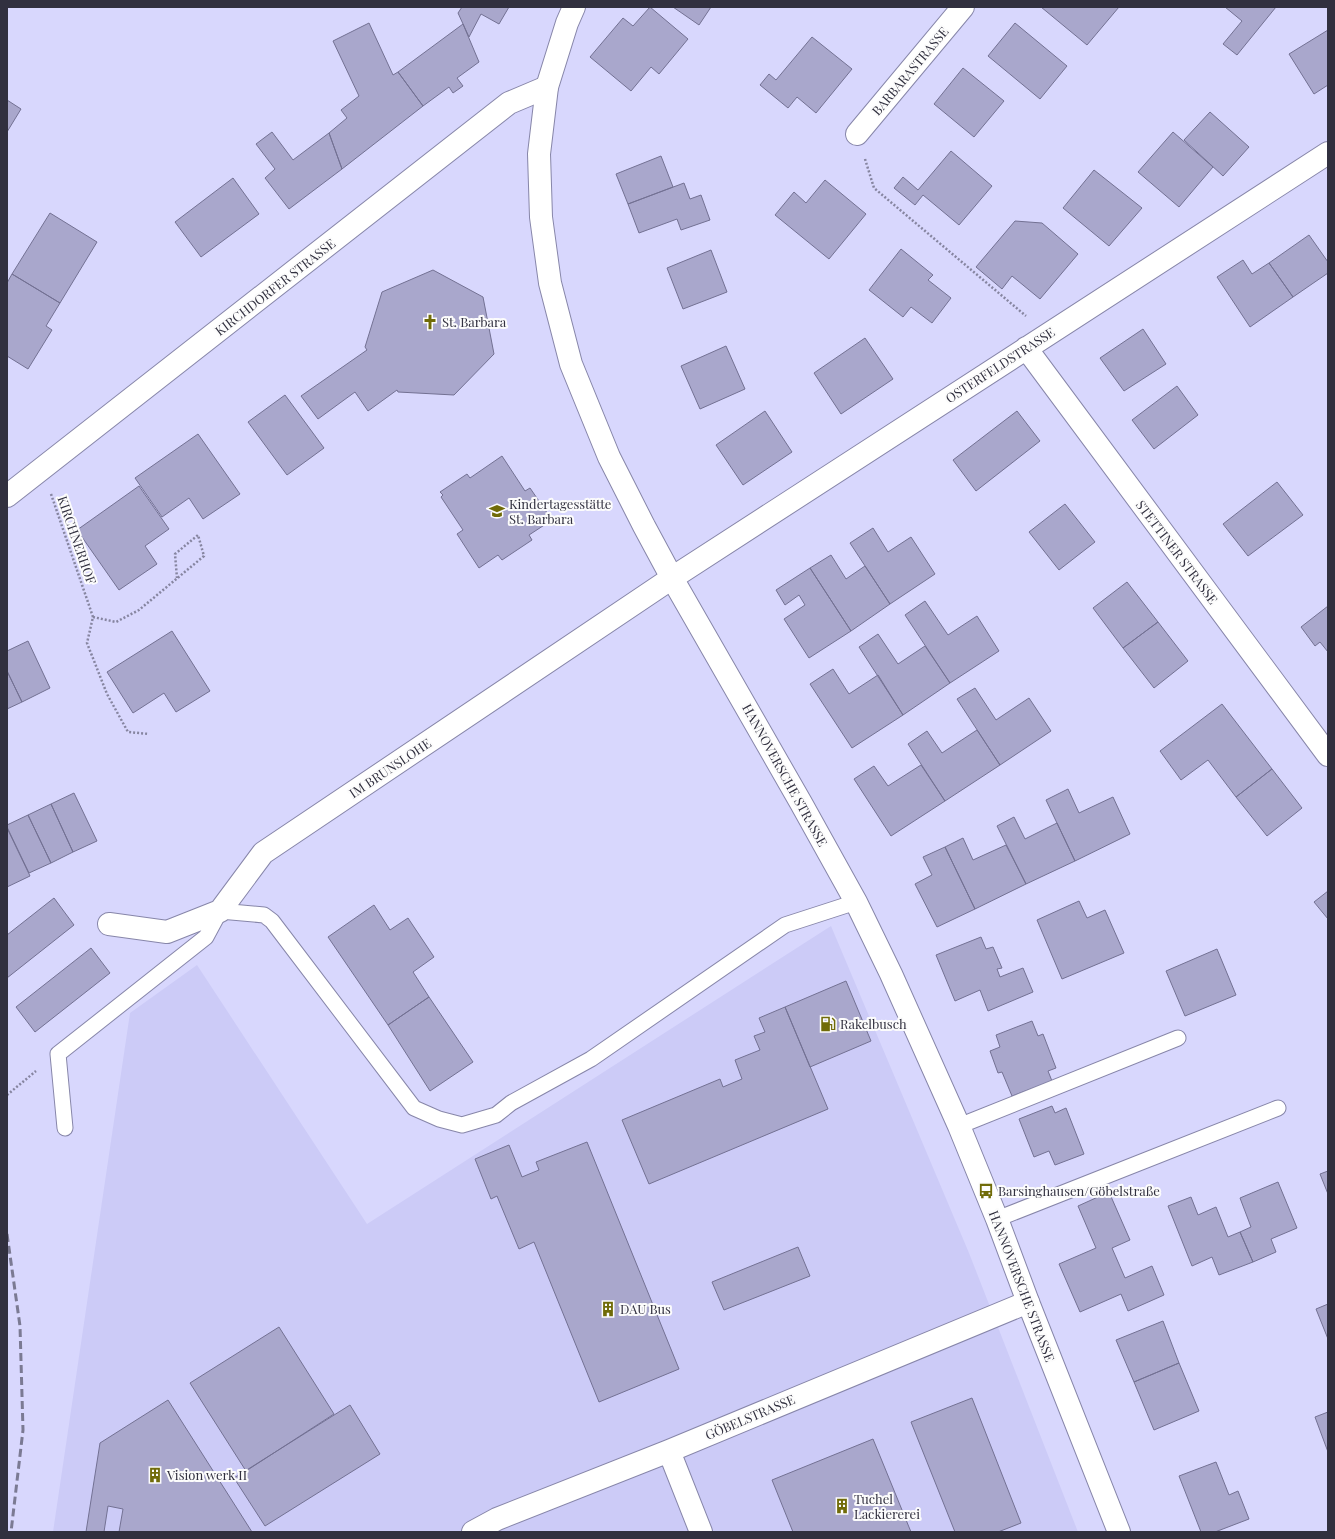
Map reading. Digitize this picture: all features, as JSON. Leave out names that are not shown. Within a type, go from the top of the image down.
[{"type":"street","name":"HANNOVERSCHE STRASSE","points":[[574,7],[567,23],[547,87],[539,154],[541,217],[550,283],[572,364],[609,457],[644,526],[672,578],[802,802],[856,902],[891,974],[959,1126],[997,1219],[1028,1302],[1119,1532]]},
{"type":"street","name":"BARBARASTRASSE","points":[[857,134],[963,7]]},
{"type":"street","name":"KIRCHDORFER STRASSE","points":[[8,493],[509,103],[547,87]]},
{"type":"street","name":"OSTERFELDSTRASSE","points":[[672,578],[1328,153]]},
{"type":"street","name":"STETTINER STRASSE","points":[[1026,348],[1321,733],[1328,755]]},
{"type":"street","name":"IM BRUNSLOHE","points":[[220,911],[263,853],[672,578]]},
{"type":"street","points":[[109,924],[167,932],[220,911]]},
{"type":"street","name":"GÖBELSTRASSE","points":[[473,1532],[497,1519],[669,1451],[1028,1302]]},
{"type":"street","points":[[669,1451],[701,1532]]},
{"type":"lane","points":[[65,1128],[58,1054],[206,937],[220,911],[264,915],[272,921],[414,1108],[439,1119],[462,1125],[496,1115],[511,1103],[591,1059],[785,925],[856,902]]},
{"type":"lane","points":[[959,1126],[1178,1038]]},
{"type":"lane","points":[[997,1219],[1278,1108]]},
{"type":"path","points":[[857,134],[874,188],[1048,334]]},
{"type":"path","name":"KIRCHNERHOF","points":[[42,468],[93,617]]},
{"type":"path","points":[[149,734],[128,732],[106,694],[87,643],[93,617],[116,622],[139,610],[204,556],[198,535],[174,554],[177,578]]},
{"type":"path","points":[[7,1095],[58,1054]]},
{"type":"shaded area","points":[[831,926],[969,1253],[1078,1532],[53,1532],[130,1013],[197,965],[367,1224]]},
{"type":"building","points":[[462,7],[509,7],[499,24],[481,14],[469,37],[458,13]]},
{"type":"building","points":[[650,7],[688,39],[659,74],[651,67],[631,91],[590,57],[623,18],[633,26]]},
{"type":"building","points":[[673,7],[711,7],[699,25]]},
{"type":"building","points":[[1041,7],[1119,7],[1087,45]]},
{"type":"building","points":[[1225,7],[1276,7],[1237,55],[1223,44],[1242,21]]},
{"type":"building","points":[[369,23],[393,75],[398,72],[423,106],[342,169],[329,133],[347,118],[341,110],[359,96],[333,41]]},
{"type":"building","points":[[1015,23],[1067,66],[1040,99],[988,56]]},
{"type":"building","points":[[463,24],[479,62],[457,78],[463,86],[453,93],[449,87],[423,106],[398,72]]},
{"type":"building","points":[[1328,30],[1328,85],[1314,94],[1289,54]]},
{"type":"building","points":[[812,37],[852,69],[816,113],[797,97],[788,108],[760,85],[769,74],[776,80]]},
{"type":"building","points":[[963,68],[1004,101],[974,137],[934,104]]},
{"type":"building","points":[[7,100],[21,109],[7,132]]},
{"type":"building","points":[[1210,112],[1249,147],[1223,176],[1184,140]]},
{"type":"building","points":[[272,132],[293,160],[329,133],[342,169],[289,209],[265,178],[275,169],[256,144]]},
{"type":"building","points":[[1173,132],[1213,167],[1179,207],[1138,172]]},
{"type":"building","points":[[951,151],[992,186],[959,225],[923,195],[915,205],[894,188],[903,177],[918,190]]},
{"type":"building","points":[[661,156],[673,187],[628,204],[616,174]]},
{"type":"building","points":[[1094,170],[1142,208],[1109,246],[1063,208]]},
{"type":"building","points":[[233,178],[259,214],[201,257],[175,222]]},
{"type":"building","points":[[825,180],[866,214],[829,259],[775,215],[794,192],[806,203]]},
{"type":"building","points":[[684,183],[690,199],[701,195],[710,220],[681,230],[677,219],[639,233],[628,204]]},
{"type":"building","points":[[50,213],[97,242],[60,303],[12,274]]},
{"type":"building","points":[[1015,221],[1042,223],[1078,254],[1040,299],[1012,276],[1002,289],[976,267]]},
{"type":"building","points":[[1309,235],[1328,262],[1328,273],[1293,297],[1269,263]]},
{"type":"building","points":[[901,249],[933,275],[928,280],[951,298],[932,323],[911,307],[903,317],[869,290]]},
{"type":"building","points":[[711,250],[727,292],[683,309],[667,268]]},
{"type":"building","points":[[1243,260],[1252,274],[1269,263],[1293,297],[1250,327],[1217,277]]},
{"type":"building","name":"St. Barbara","points":[[433,270],[483,297],[494,354],[454,395],[398,392],[397,390],[368,411],[355,392],[318,419],[301,396],[367,350],[365,347],[382,292]]},
{"type":"building","points":[[12,274],[60,303],[46,326],[52,330],[28,369],[7,356],[7,283]]},
{"type":"building","points":[[1143,329],[1166,364],[1124,391],[1100,358]]},
{"type":"building","points":[[865,338],[893,379],[841,414],[814,373]]},
{"type":"building","points":[[726,346],[745,389],[700,409],[681,366]]},
{"type":"building","points":[[1177,386],[1198,415],[1154,449],[1132,420]]},
{"type":"building","points":[[285,395],[324,448],[287,475],[248,422]]},
{"type":"building","points":[[765,411],[792,452],[743,485],[716,445]]},
{"type":"building","points":[[1017,411],[1040,441],[976,491],[953,460]]},
{"type":"building","points":[[198,434],[240,494],[203,519],[189,498],[162,517],[135,478]]},
{"type":"building","points":[[502,456],[525,491],[530,488],[552,520],[529,535],[532,540],[502,560],[498,555],[479,568],[457,534],[463,530],[441,497],[443,495],[440,492],[467,474],[470,478]]},
{"type":"building","points":[[1277,482],[1303,515],[1248,556],[1223,524]]},
{"type":"building","points":[[139,486],[169,529],[145,546],[157,564],[119,590],[77,530]]},
{"type":"building","points":[[1065,504],[1095,542],[1059,570],[1029,532]]},
{"type":"building","points":[[873,528],[888,552],[911,537],[935,574],[890,604],[850,543]]},
{"type":"building","points":[[831,555],[846,579],[865,566],[890,604],[851,631],[810,568]]},
{"type":"building","points":[[810,568],[851,631],[809,658],[784,619],[805,605],[799,595],[785,605],[776,590]]},
{"type":"building","points":[[1127,582],[1158,622],[1123,648],[1093,608]]},
{"type":"building","points":[[925,601],[948,635],[977,616],[999,651],[950,683],[905,615]]},
{"type":"building","points":[[1328,606],[1328,652],[1320,642],[1315,646],[1301,627]]},
{"type":"building","points":[[1158,622],[1188,661],[1154,688],[1123,648]]},
{"type":"building","points":[[172,631],[210,691],[176,712],[164,693],[133,713],[107,672]]},
{"type":"building","points":[[878,634],[898,664],[925,646],[950,683],[903,715],[859,647]]},
{"type":"building","points":[[28,641],[50,688],[22,702],[7,671],[7,651]]},
{"type":"building","points":[[833,669],[849,694],[878,675],[903,715],[852,748],[810,684]]},
{"type":"building","points":[[7,671],[22,702],[7,709]]},
{"type":"building","points":[[975,688],[996,720],[1029,698],[1051,731],[1000,765],[957,699]]},
{"type":"building","points":[[1222,704],[1272,769],[1236,797],[1208,760],[1181,780],[1160,751]]},
{"type":"building","points":[[977,730],[1000,765],[945,801],[908,744],[927,731],[942,753]]},
{"type":"building","points":[[921,765],[945,801],[891,836],[854,779],[874,766],[888,786]]},
{"type":"building","points":[[1272,769],[1302,808],[1267,836],[1236,797]]},
{"type":"building","points":[[1068,789],[1079,813],[1113,797],[1130,834],[1075,861],[1046,800]]},
{"type":"building","points":[[74,793],[97,841],[73,852],[51,804]]},
{"type":"building","points":[[51,804],[73,852],[51,863],[28,815]]},
{"type":"building","points":[[28,815],[51,863],[29,873],[7,827],[7,825]]},
{"type":"building","points":[[1014,817],[1025,839],[1057,823],[1075,861],[1026,884],[997,826]]},
{"type":"building","points":[[7,828],[30,876],[7,887]]},
{"type":"building","points":[[963,838],[973,860],[1006,845],[1026,884],[975,909],[945,847]]},
{"type":"building","points":[[945,847],[975,909],[937,927],[915,884],[932,875],[923,857]]},
{"type":"building","points":[[1328,891],[1328,919],[1314,902]]},
{"type":"building","points":[[54,898],[74,925],[7,978],[7,935]]},
{"type":"building","points":[[1079,901],[1087,918],[1105,910],[1124,953],[1062,979],[1037,920]]},
{"type":"building","points":[[374,905],[390,930],[408,918],[434,957],[413,972],[429,997],[388,1025],[328,937]]},
{"type":"building","points":[[981,937],[986,949],[993,947],[1002,968],[997,969],[1000,977],[1023,968],[1033,992],[988,1011],[980,990],[955,1001],[936,955]]},
{"type":"building","points":[[91,948],[110,973],[35,1032],[16,1007]]},
{"type":"building","points":[[1217,949],[1236,995],[1185,1016],[1166,971]]},
{"type":"building","name":"Rakelbusch","points":[[846,981],[871,1041],[810,1067],[785,1007]]},
{"type":"building","points":[[429,997],[473,1062],[430,1091],[388,1025]]},
{"type":"building","points":[[785,1007],[828,1109],[649,1184],[622,1120],[720,1079],[723,1087],[742,1079],[735,1060],[760,1050],[754,1036],[765,1032],[759,1018]]},
{"type":"building","points":[[1032,1021],[1038,1036],[1043,1034],[1056,1068],[1048,1071],[1052,1081],[1012,1096],[1002,1072],[998,1073],[990,1051],[1000,1047],[996,1035]]},
{"type":"building","points":[[1052,1106],[1055,1113],[1066,1108],[1084,1154],[1055,1165],[1049,1151],[1034,1157],[1019,1119]]},
{"type":"building","name":"DAU Bus","points":[[587,1142],[679,1369],[599,1402],[534,1242],[519,1249],[497,1196],[491,1199],[475,1159],[509,1145],[522,1177],[539,1170],[536,1162]]},
{"type":"building","points":[[1328,1171],[1328,1194],[1320,1174]]},
{"type":"building","points":[[1278,1182],[1297,1228],[1271,1239],[1276,1252],[1253,1262],[1240,1232],[1251,1227],[1240,1198]]},
{"type":"building","points":[[1109,1192],[1130,1240],[1112,1248],[1125,1278],[1152,1266],[1164,1295],[1128,1311],[1121,1294],[1080,1312],[1059,1264],[1096,1248],[1078,1206]]},
{"type":"building","points":[[1191,1197],[1198,1215],[1216,1207],[1228,1237],[1240,1232],[1253,1262],[1219,1275],[1212,1257],[1192,1266],[1168,1206]]},
{"type":"building","points":[[798,1247],[810,1276],[724,1310],[712,1282]]},
{"type":"building","points":[[1328,1304],[1328,1339],[1316,1309]]},
{"type":"building","points":[[1163,1321],[1179,1363],[1134,1382],[1116,1340]]},
{"type":"building","points":[[279,1327],[334,1414],[246,1471],[190,1383]]},
{"type":"building","points":[[1179,1363],[1199,1411],[1154,1430],[1134,1382]]},
{"type":"building","points":[[972,1398],[1021,1523],[998,1532],[955,1532],[911,1422]]},
{"type":"building","name":"Vision werk II","points":[[168,1400],[252,1532],[119,1532],[123,1509],[108,1506],[104,1532],[86,1532],[100,1443]]},
{"type":"building","points":[[350,1405],[380,1454],[265,1526],[234,1478]]},
{"type":"building","points":[[1328,1412],[1328,1452],[1315,1417]]},
{"type":"building","name":"Tuchel Lackiererei","points":[[873,1439],[911,1532],[793,1532],[772,1480]]},
{"type":"building","points":[[1216,1462],[1229,1495],[1238,1491],[1249,1519],[1215,1532],[1201,1532],[1179,1476]]},
{"type":"railway","points":[[7,1234],[20,1326],[23,1430],[11,1532]]},
{"type":"place","name":"St. Barbara","points":[[430,322]]},
{"type":"place","name":"Kindertagesstätte St. Barbara","points":[[497,511]]},
{"type":"place","name":"Rakelbusch","points":[[828,1024]]},
{"type":"place","name":"Barsinghausen/Göbelstraße","points":[[986,1191]]},
{"type":"place","name":"DAU Bus","points":[[608,1309]]},
{"type":"place","name":"Vision werk II","points":[[155,1475]]},
{"type":"place","name":"Tuchel Lackiererei","points":[[842,1506]]}]
